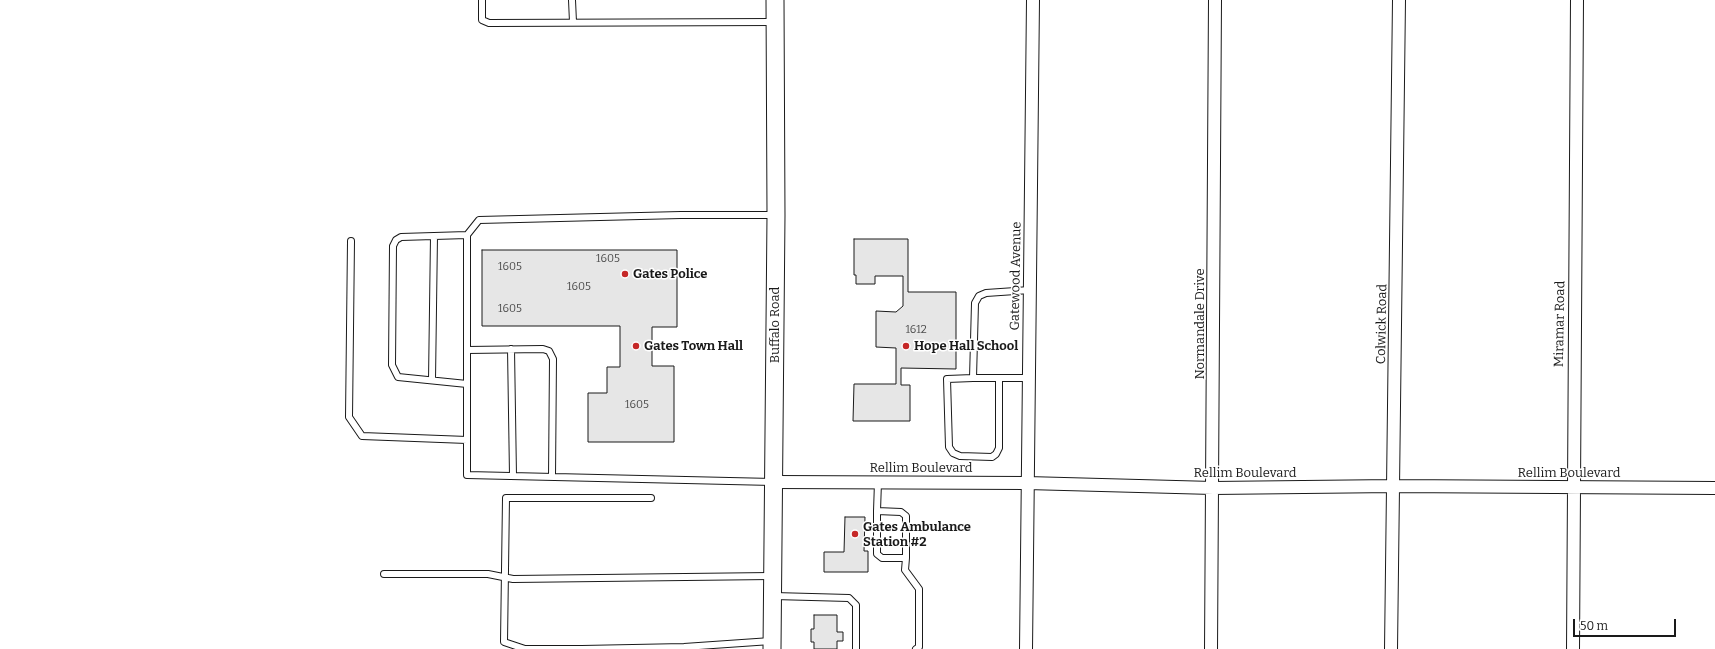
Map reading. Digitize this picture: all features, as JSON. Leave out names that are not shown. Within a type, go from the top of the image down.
[{"type":"main road","name":"Buffalo Road","points":[[772,645],[776,215],[775,0]]},
{"type":"street","name":"Gatewood Avenue","points":[[1026,649],[1033,0]]},
{"type":"street","name":"Normandale Drive","points":[[1211,649],[1215,0]]},
{"type":"street","name":"Colwick Road","points":[[1391,649],[1399,0]]},
{"type":"street","name":"Miramar Road","points":[[1573,649],[1577,0]]},
{"type":"street","name":"Rellim Boulevard","points":[[774,482],[1027,483],[1213,488],[1573,486],[1715,488]]},
{"type":"lane","points":[[482,0],[482,20],[489,22],[775,22]]},
{"type":"lane","points":[[572,0],[573,22]]},
{"type":"lane","points":[[774,482],[467,475],[466,234],[479,220],[681,215],[776,215]]},
{"type":"lane","points":[[466,234],[401,237],[396,240],[393,246],[392,365],[398,376],[467,384]]},
{"type":"lane","points":[[432,380],[434,236]]},
{"type":"lane","points":[[351,241],[349,417],[362,436],[467,440]]},
{"type":"lane","points":[[973,378],[975,303],[979,296],[986,293],[1030,290]]},
{"type":"lane","points":[[510,349],[513,476]]},
{"type":"lane","points":[[467,350],[543,349],[549,351],[553,360],[552,477]]},
{"type":"lane","points":[[999,378],[999,448],[996,454],[992,457],[960,456],[953,453],[949,447],[947,379],[973,378],[999,378],[1029,378]]},
{"type":"lane","points":[[878,482],[877,554],[882,558],[906,558]]},
{"type":"lane","points":[[651,498],[506,498],[504,642],[525,649],[772,645]]},
{"type":"lane","points":[[877,511],[901,512],[906,516],[905,570],[919,589],[919,647],[916,649]]},
{"type":"lane","points":[[384,574],[488,574],[513,579],[773,576]]},
{"type":"lane","points":[[773,596],[849,598],[856,605],[856,649]]},
{"type":"building","points":[[854,239],[908,239],[908,292],[956,292],[956,369],[901,368],[901,385],[910,385],[910,421],[853,421],[854,384],[896,384],[896,348],[876,347],[876,311],[896,312],[903,306],[903,276],[875,276],[875,284],[856,284],[856,275],[854,275]]},
{"type":"building","name":"Gates Town Hall","points":[[482,250],[677,250],[677,327],[652,327],[652,366],[674,366],[674,442],[588,442],[588,393],[607,393],[607,367],[620,367],[620,326],[482,326]]},
{"type":"building","name":"Gates Ambulance Station #2","points":[[845,517],[865,517],[864,551],[868,551],[868,572],[824,572],[824,552],[844,552]]},
{"type":"building","points":[[814,615],[837,615],[837,632],[843,632],[843,641],[837,641],[837,649],[814,649],[814,642],[811,642],[811,629],[814,629]]},
{"type":"place","name":"Gates Police","points":[[625,274]]},
{"type":"place","name":"Gates Town Hall","points":[[636,346]]},
{"type":"place","name":"Hope Hall School","points":[[906,346]]},
{"type":"place","name":"Gates Ambulance Station #2","points":[[855,534]]}]
